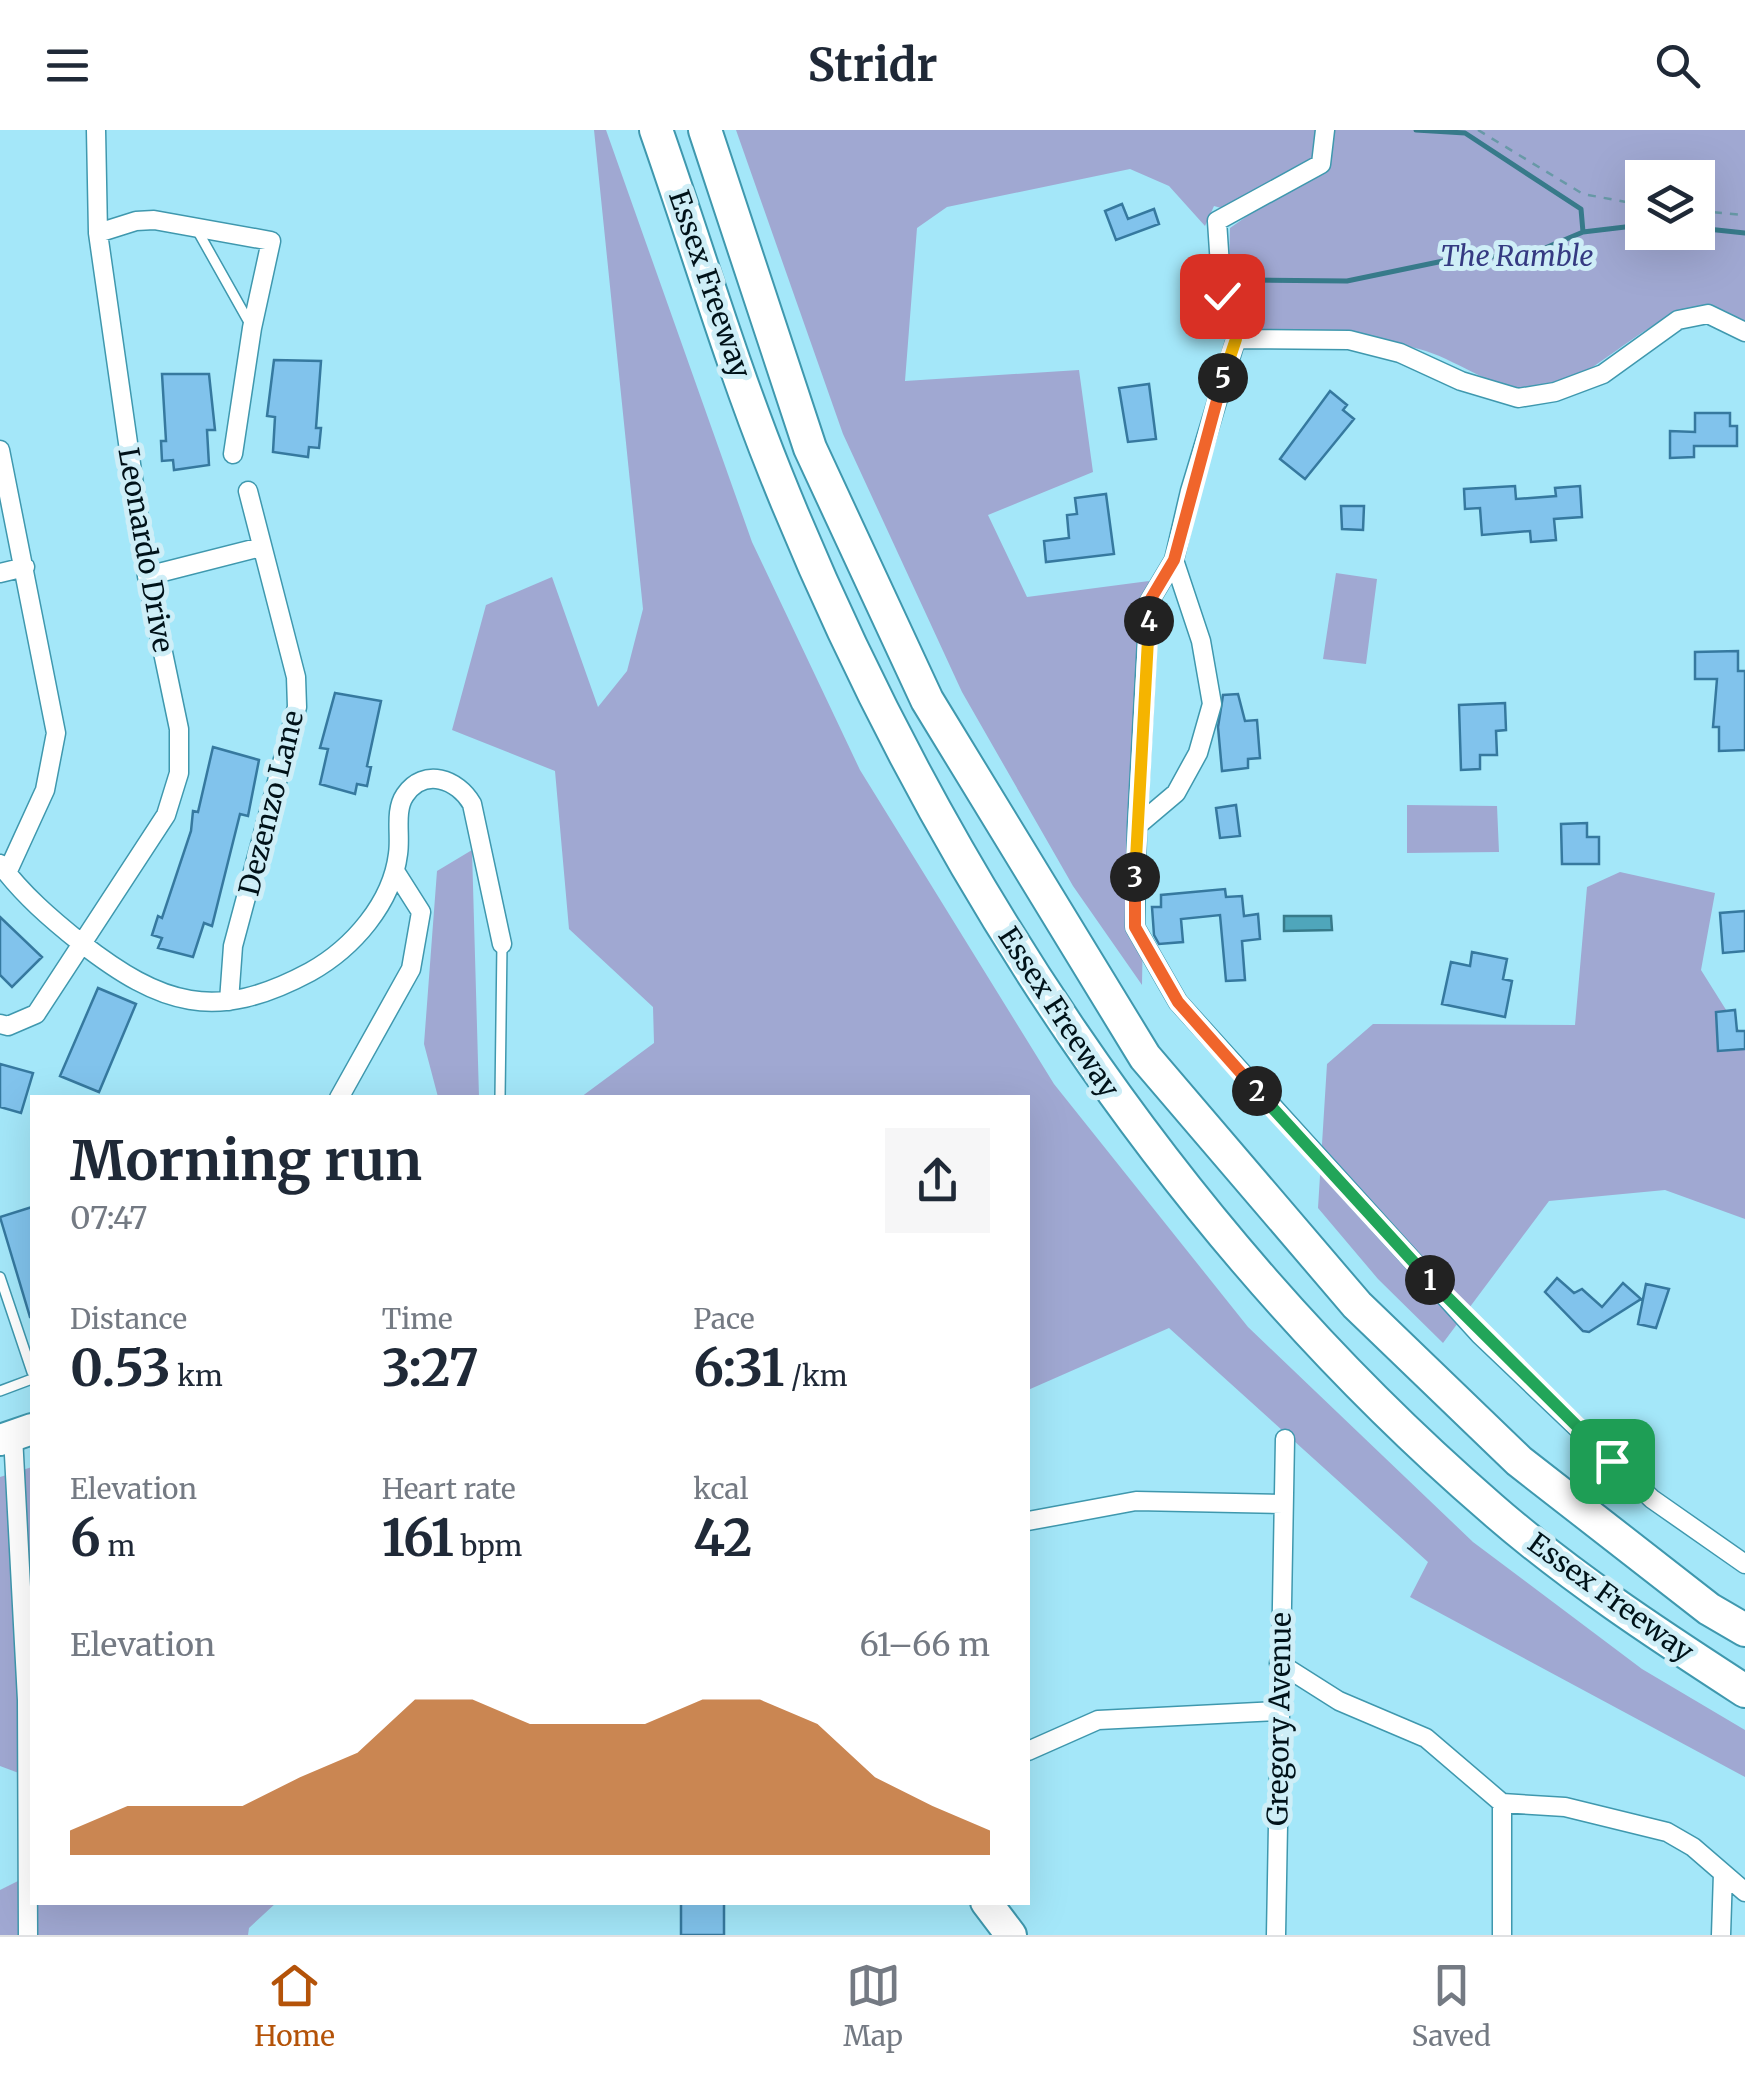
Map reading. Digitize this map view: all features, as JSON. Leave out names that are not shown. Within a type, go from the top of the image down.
[{"type":"highway","name":"Essex Freeway","points":[[656,130],[775,472],[886,715],[997,916],[1108,1089],[1201,1211],[1386,1411],[1493,1510],[1620,1610],[1745,1691]]},
{"type":"highway","name":"Essex Freeway","points":[[705,130],[810,448],[919,682],[1144,1057],[1357,1305],[1519,1461],[1709,1609],[1745,1630]]},
{"type":"main road","points":[[988,1905],[1012,1935]]},
{"type":"street","name":"Leonardo Drive","points":[[0,1024],[8,1026],[36,1014],[166,815],[179,772],[179,729],[146,576],[98,233],[96,130]]},
{"type":"street","points":[[1325,130],[1321,164],[1218,221],[1222,296],[1236,339],[1174,560],[1149,602],[1135,927],[1178,1002],[1480,1334],[1652,1500],[1745,1564]]},
{"type":"street","points":[[98,233],[136,221],[195,226],[271,241],[252,328],[232,454]]},
{"type":"street","points":[[1236,339],[1349,340],[1400,353],[1461,381],[1518,398],[1555,392],[1603,374],[1678,320],[1708,314],[1745,332]]},
{"type":"street","points":[[0,450],[56,733],[45,790],[3,868],[40,910],[154,992],[202,1002],[229,1000],[311,971],[338,952],[370,919],[395,871],[399,816],[406,794],[436,778],[458,785],[472,804],[502,944]]},
{"type":"street","name":"Dezenzo Lane","points":[[229,1000],[234,946],[298,707],[296,678],[248,491]]},
{"type":"street","points":[[146,576],[260,547]]},
{"type":"street","points":[[1137,826],[1176,793],[1198,752],[1212,704],[1201,640],[1174,560]]},
{"type":"street","points":[[0,574],[25,567]]},
{"type":"street","points":[[341,1095],[412,969],[421,912],[395,871]]},
{"type":"street","points":[[15,1435],[26,1681],[28,1935]]},
{"type":"street","name":"Gregory Avenue","points":[[1276,1935],[1285,1438]]},
{"type":"street","points":[[1030,1521],[1136,1501],[1283,1504]]},
{"type":"street","points":[[1279,1664],[1339,1701],[1426,1738],[1502,1803],[1564,1807],[1667,1832],[1745,1892]]},
{"type":"street","points":[[1030,1750],[1098,1720],[1278,1711]]},
{"type":"street","points":[[1502,1803],[1502,1935]]},
{"type":"street","points":[[1720,1935],[1724,1873]]},
{"type":"lane","points":[[195,226],[252,328]]},
{"type":"lane","points":[[500,1095],[502,944]]},
{"type":"lane","points":[[0,1278],[30,1364]]},
{"type":"lane","points":[[0,1390],[30,1370]]},
{"type":"path","points":[[1478,130],[1583,194],[1625,202]]},
{"type":"path","points":[[1715,212],[1745,215]]},
{"type":"green space","points":[[594,130],[606,130],[752,542],[860,770],[1054,1084],[1248,1327],[1473,1542],[1642,1669],[1745,1730],[1745,1777],[1410,1597],[1428,1562],[1169,1328],[1030,1389],[1030,1095],[584,1095],[654,1043],[653,1007],[569,929],[555,771],[452,730],[486,605],[552,577],[598,707],[627,671],[643,609]]},
{"type":"green space","points":[[736,130],[1318,130],[1316,161],[1221,208],[1214,206],[1205,226],[1169,186],[1130,169],[947,207],[917,228],[905,381],[1079,370],[1093,472],[988,515],[1027,597],[1149,581],[1142,985],[1073,886],[962,692],[843,434]]},
{"type":"green space","name":"The Ramble","points":[[1331,130],[1745,130],[1745,325],[1710,310],[1672,316],[1573,379],[1555,386],[1536,389],[1500,384],[1436,355],[1376,340],[1245,330],[1228,292],[1230,228],[1328,160]]},
{"type":"green space","points":[[1336,573],[1377,579],[1366,664],[1323,659]]},
{"type":"green space","points":[[1407,805],[1497,806],[1499,852],[1407,853]]},
{"type":"green space","points":[[472,850],[479,1095],[437,1095],[424,1044],[437,871]]},
{"type":"green space","points":[[1620,872],[1715,893],[1701,970],[1745,1040],[1745,1219],[1665,1190],[1549,1201],[1443,1343],[1378,1279],[1318,1208],[1327,1064],[1373,1024],[1575,1025],[1587,887]]},
{"type":"green space","points":[[30,1468],[30,1777],[0,1766],[0,1477]]},
{"type":"green space","points":[[30,1875],[30,1905],[274,1905],[249,1928],[248,1935],[0,1935],[0,1890]]},
{"type":"shaded area","points":[[1284,916],[1331,916],[1332,930],[1284,931]]},
{"type":"building","points":[[1122,204],[1128,219],[1154,209],[1159,224],[1116,240],[1105,211]]},
{"type":"building","points":[[274,360],[321,361],[316,428],[321,428],[319,448],[309,447],[308,457],[273,452],[275,417],[267,416]]},
{"type":"building","points":[[162,374],[209,374],[215,430],[207,430],[209,465],[174,470],[173,460],[162,461],[161,441],[166,441]]},
{"type":"building","points":[[1149,384],[1156,439],[1128,442],[1119,388]]},
{"type":"building","points":[[1330,391],[1347,405],[1343,410],[1354,419],[1305,479],[1280,459]]},
{"type":"building","points":[[1695,413],[1730,413],[1730,426],[1737,426],[1737,446],[1694,446],[1694,457],[1670,458],[1670,431],[1695,432]]},
{"type":"building","points":[[1515,486],[1516,499],[1556,496],[1555,488],[1580,486],[1582,517],[1554,519],[1556,540],[1531,542],[1530,531],[1482,535],[1480,508],[1465,509],[1464,489]]},
{"type":"building","points":[[1106,494],[1114,554],[1046,562],[1044,541],[1069,538],[1067,515],[1077,514],[1075,498]]},
{"type":"building","points":[[1341,506],[1364,506],[1363,530],[1342,529]]},
{"type":"building","points":[[1738,651],[1738,671],[1745,671],[1745,750],[1719,751],[1719,727],[1713,727],[1717,679],[1695,679],[1695,652]]},
{"type":"building","points":[[335,693],[381,701],[367,766],[371,767],[367,786],[357,784],[355,794],[320,784],[328,749],[320,748]]},
{"type":"building","points":[[1238,694],[1245,721],[1257,720],[1260,758],[1248,759],[1248,768],[1222,771],[1218,727],[1223,695]]},
{"type":"building","points":[[1505,703],[1506,730],[1496,731],[1497,755],[1480,755],[1480,769],[1461,770],[1459,705]]},
{"type":"building","points":[[213,747],[259,760],[248,816],[240,814],[212,926],[204,923],[193,957],[158,948],[162,938],[152,935],[158,916],[162,918],[191,831],[193,811],[198,812]]},
{"type":"building","points":[[1236,805],[1240,836],[1220,838],[1216,808]]},
{"type":"building","points":[[1587,823],[1587,837],[1599,837],[1599,864],[1562,864],[1561,824]]},
{"type":"building","points":[[1225,889],[1226,897],[1242,896],[1244,916],[1258,914],[1260,939],[1242,941],[1245,980],[1226,981],[1220,915],[1181,919],[1183,942],[1159,944],[1154,935],[1152,907],[1161,907],[1161,895]]},
{"type":"building","points":[[1745,911],[1745,951],[1723,953],[1720,913]]},
{"type":"building","points":[[0,917],[42,957],[12,987],[0,975]]},
{"type":"building","points":[[1472,952],[1507,959],[1503,979],[1512,981],[1505,1017],[1442,1004],[1451,962],[1470,966]]},
{"type":"building","points":[[98,988],[136,1004],[99,1092],[60,1076]]},
{"type":"building","points":[[1735,1010],[1737,1031],[1745,1031],[1745,1049],[1718,1051],[1716,1012]]},
{"type":"building","points":[[0,1064],[33,1073],[21,1113],[0,1107]]},
{"type":"building","points":[[30,1208],[30,1317],[0,1217]]},
{"type":"building","points":[[1557,1278],[1574,1293],[1582,1289],[1602,1307],[1623,1283],[1641,1299],[1589,1332],[1583,1331],[1545,1292]]},
{"type":"building","points":[[1646,1284],[1669,1289],[1656,1328],[1638,1324]]},
{"type":"building","points":[[681,1905],[724,1905],[724,1935],[681,1935]]},
{"type":"waterway","points":[[1416,130],[1465,133],[1581,209],[1583,232]]},
{"type":"waterway","points":[[1253,280],[1347,281],[1448,260],[1531,254],[1583,232],[1625,227]]},
{"type":"waterway","points":[[1715,230],[1745,233]]},
{"type":"route","points":[[1222,296],[1236,339],[1174,560],[1149,602],[1135,927],[1178,1002],[1254,1088],[1480,1334],[1612,1461]]}]
